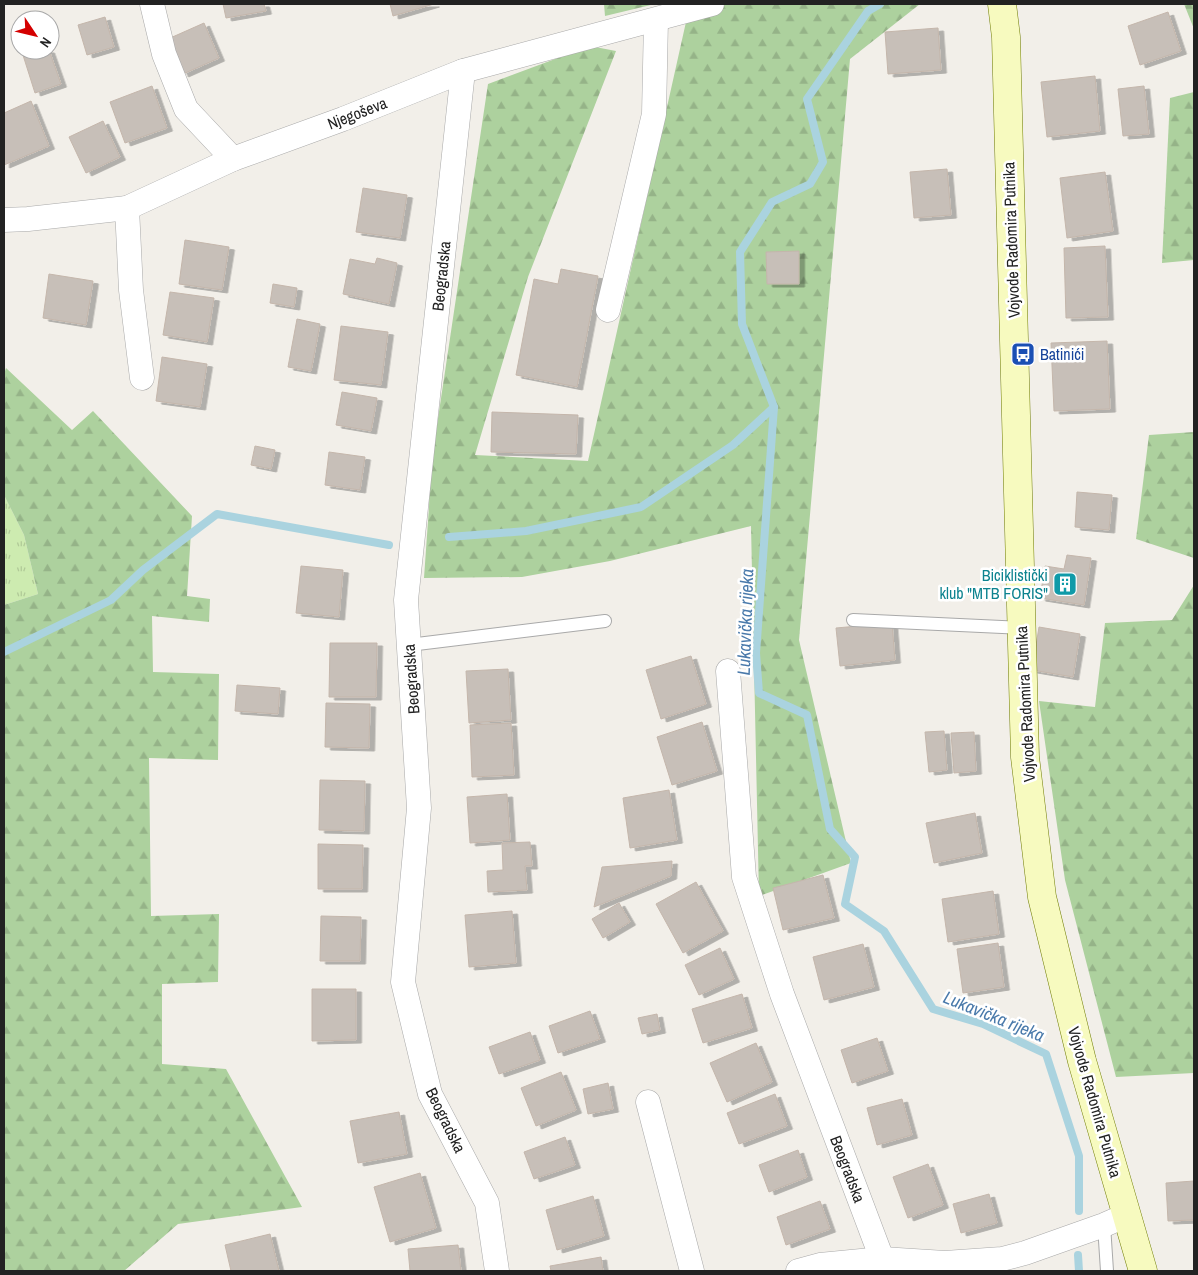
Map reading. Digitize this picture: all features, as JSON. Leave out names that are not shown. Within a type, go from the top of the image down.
[{"type":"main road","name":"Vojvode Radomira Putnika","points":[[1002,4],[1006,37],[1025,758],[1042,897],[1082,1061],[1116,1220],[1143,1271]]},
{"type":"street","points":[[152,4],[164,54],[186,109],[233,160]]},
{"type":"street","name":"Njegoševa","points":[[4,220],[127,208],[233,160],[463,71],[712,4]]},
{"type":"street","points":[[608,310],[654,114],[656,20]]},
{"type":"street","name":"Beogradska","points":[[463,71],[406,600],[420,808],[402,982],[430,1094],[487,1203],[496,1271]]},
{"type":"street","points":[[127,208],[131,290],[142,378]]},
{"type":"street","name":"Beogradska","points":[[728,671],[744,877],[782,994],[882,1259]]},
{"type":"street","points":[[648,1102],[692,1271]]},
{"type":"street","points":[[798,1271],[820,1265],[882,1259],[945,1262],[1002,1259],[1024,1261],[1116,1220]]},
{"type":"lane","points":[[853,620],[1021,628]]},
{"type":"lane","points":[[409,645],[605,621]]},
{"type":"lane","points":[[1108,1271],[1116,1220]]},
{"type":"green space","points":[[604,4],[655,4],[605,16]]},
{"type":"green space","points":[[690,4],[920,4],[850,59],[799,640],[851,863],[759,896],[751,526],[610,561],[522,577],[424,578],[430,472],[488,84],[590,46],[616,51],[528,277],[475,455],[588,461]]},
{"type":"green space","points":[[1184,4],[1194,4],[1194,29]]},
{"type":"green space","points":[[1194,92],[1194,260],[1162,263],[1170,98]]},
{"type":"green space","points":[[6,368],[72,430],[93,411],[192,516],[187,596],[210,599],[209,622],[152,616],[153,672],[219,674],[218,760],[149,758],[151,916],[219,914],[218,982],[162,984],[162,1064],[226,1069],[302,1207],[178,1224],[124,1271],[4,1271],[4,605],[38,594],[24,535],[4,495],[4,374]]},
{"type":"green space","points":[[1194,432],[1194,558],[1136,539],[1149,435]]},
{"type":"green space","points":[[4,495],[24,535],[38,594],[4,605]]},
{"type":"green space","points":[[1194,585],[1194,1073],[1116,1077],[1065,880],[1039,701],[1095,707],[1105,623],[1172,620]]},
{"type":"building","points":[[223,4],[264,4],[266,11],[226,18]]},
{"type":"building","points":[[390,4],[434,4],[393,16]]},
{"type":"building","points":[[1168,12],[1181,51],[1140,65],[1128,26]]},
{"type":"building","points":[[105,17],[114,47],[87,55],[78,25]]},
{"type":"building","points":[[204,23],[219,58],[183,74],[168,39]]},
{"type":"building","points":[[938,28],[941,70],[888,74],[885,32]]},
{"type":"building","points":[[25,60],[53,60],[61,84],[35,93]]},
{"type":"building","points":[[1095,76],[1100,131],[1047,137],[1041,82]]},
{"type":"building","points":[[152,86],[167,128],[125,143],[110,102]]},
{"type":"building","points":[[1144,86],[1149,134],[1123,136],[1118,89]]},
{"type":"building","points":[[31,101],[49,146],[4,165],[4,113]]},
{"type":"building","points":[[103,121],[120,157],[86,173],[69,137]]},
{"type":"building","points":[[947,169],[951,215],[914,218],[910,172]]},
{"type":"building","points":[[1105,172],[1113,231],[1067,238],[1060,178]]},
{"type":"building","points":[[363,188],[407,195],[400,238],[356,232]]},
{"type":"building","points":[[185,240],[229,247],[222,290],[179,284]]},
{"type":"building","points":[[1105,246],[1108,317],[1066,318],[1064,248]]},
{"type":"building","points":[[799,251],[799,284],[767,284],[766,252]]},
{"type":"building","points":[[377,258],[397,263],[389,304],[343,294],[350,259],[375,264]]},
{"type":"building","points":[[561,269],[598,276],[577,387],[516,375],[534,279],[558,284]]},
{"type":"building","points":[[49,274],[93,281],[86,325],[43,318]]},
{"type":"building","points":[[273,284],[297,288],[294,307],[270,303]]},
{"type":"building","points":[[170,292],[214,298],[207,342],[163,335]]},
{"type":"building","points":[[297,319],[320,324],[311,371],[288,367]]},
{"type":"building","points":[[341,326],[388,332],[381,385],[334,380]]},
{"type":"building","points":[[1107,341],[1110,409],[1054,411],[1051,343]]},
{"type":"building","points":[[162,357],[207,364],[200,407],[156,401]]},
{"type":"building","points":[[342,392],[377,398],[371,431],[336,425]]},
{"type":"building","points":[[492,412],[578,415],[576,454],[491,452]]},
{"type":"building","points":[[255,446],[275,450],[271,469],[251,465]]},
{"type":"building","points":[[329,452],[365,457],[360,490],[325,485]]},
{"type":"building","points":[[1077,492],[1112,495],[1109,530],[1075,527]]},
{"type":"building","name":"Biciklistički klub \"MTB FORIS\"","points":[[1067,555],[1091,558],[1084,605],[1040,598],[1045,566],[1064,569]]},
{"type":"building","points":[[301,566],[343,570],[339,617],[296,613]]},
{"type":"building","points":[[892,623],[895,660],[840,666],[836,628]]},
{"type":"building","points":[[1039,627],[1080,634],[1073,677],[1032,670]]},
{"type":"building","points":[[330,643],[377,643],[376,697],[329,697]]},
{"type":"building","points":[[691,656],[706,704],[661,719],[646,670]]},
{"type":"building","points":[[508,669],[511,720],[469,723],[466,671]]},
{"type":"building","points":[[237,685],[280,688],[278,714],[235,711]]},
{"type":"building","points":[[326,703],[370,704],[369,748],[325,747]]},
{"type":"building","points":[[702,722],[717,771],[672,785],[657,737]]},
{"type":"building","points":[[511,723],[514,775],[472,777],[470,725]]},
{"type":"building","points":[[944,731],[947,770],[929,772],[925,732]]},
{"type":"building","points":[[974,732],[976,771],[954,773],[951,733]]},
{"type":"building","points":[[320,780],[365,781],[364,831],[319,830]]},
{"type":"building","points":[[669,790],[677,840],[630,848],[623,798]]},
{"type":"building","points":[[507,794],[510,840],[470,843],[467,797]]},
{"type":"building","points":[[975,813],[982,853],[934,863],[926,823]]},
{"type":"building","points":[[530,842],[532,866],[525,866],[527,890],[488,892],[487,871],[503,870],[502,843]]},
{"type":"building","points":[[318,844],[363,845],[362,889],[318,889]]},
{"type":"building","points":[[672,861],[671,876],[594,907],[602,867]]},
{"type":"building","points":[[823,875],[834,918],[783,930],[773,888]]},
{"type":"building","points":[[696,882],[723,931],[683,953],[656,904]]},
{"type":"building","points":[[993,891],[999,934],[948,942],[942,899]]},
{"type":"building","points":[[619,903],[630,922],[603,938],[592,919]]},
{"type":"building","points":[[512,911],[516,963],[469,967],[465,915]]},
{"type":"building","points":[[321,916],[361,917],[360,961],[320,961]]},
{"type":"building","points":[[998,943],[1004,987],[963,993],[957,949]]},
{"type":"building","points":[[863,944],[874,987],[824,1000],[813,957]]},
{"type":"building","points":[[720,948],[734,979],[699,995],[685,965]]},
{"type":"building","points":[[312,989],[356,989],[356,1040],[312,1041]]},
{"type":"building","points":[[742,994],[752,1028],[703,1043],[692,1009]]},
{"type":"building","points":[[590,1011],[600,1039],[558,1053],[549,1026]]},
{"type":"building","points":[[657,1014],[660,1030],[642,1034],[638,1018]]},
{"type":"building","points":[[530,1032],[540,1060],[499,1074],[489,1047]]},
{"type":"building","points":[[877,1038],[888,1071],[852,1083],[841,1050]]},
{"type":"building","points":[[756,1043],[772,1082],[727,1102],[710,1063]]},
{"type":"building","points":[[561,1072],[576,1110],[536,1126],[521,1088]]},
{"type":"building","points":[[608,1083],[613,1109],[588,1114],[583,1089]]},
{"type":"building","points":[[775,1094],[787,1126],[739,1144],[727,1113]]},
{"type":"building","points":[[902,1099],[912,1135],[877,1145],[867,1108]]},
{"type":"building","points":[[399,1112],[407,1154],[358,1163],[350,1121]]},
{"type":"building","points":[[565,1137],[575,1165],[534,1179],[524,1152]]},
{"type":"building","points":[[798,1150],[807,1177],[769,1192],[759,1165]]},
{"type":"building","points":[[928,1164],[943,1205],[908,1218],[893,1177]]},
{"type":"building","points":[[420,1173],[436,1228],[390,1242],[374,1187]]},
{"type":"building","points":[[1194,1181],[1194,1220],[1168,1221],[1166,1183]]},
{"type":"building","points":[[989,1194],[997,1223],[961,1233],[953,1204]]},
{"type":"building","points":[[593,1196],[604,1236],[557,1250],[546,1210]]},
{"type":"building","points":[[820,1201],[830,1229],[786,1245],[777,1217]]},
{"type":"building","points":[[270,1234],[279,1271],[231,1271],[225,1245]]},
{"type":"building","points":[[458,1245],[461,1271],[410,1271],[408,1249]]},
{"type":"building","points":[[601,1257],[603,1271],[551,1271],[550,1266]]},
{"type":"waterway","name":"Lukavička rijeka","points":[[880,4],[868,11],[807,99],[823,162],[810,184],[772,202],[740,252],[742,324],[774,407],[756,653],[759,693],[807,715],[830,829],[855,857],[845,904],[884,931],[933,1009],[983,1024],[1046,1054],[1079,1156],[1079,1211]]},
{"type":"waterway","points":[[449,537],[526,531],[641,507],[733,445],[774,407]]},
{"type":"waterway","points":[[4,652],[111,600],[143,570],[217,514],[389,545]]},
{"type":"waterway","name":"Lukavička rijeka","points":[[1078,1255],[1079,1271]]},
{"type":"place","name":"Batinići","points":[[1023,354]]},
{"type":"place","name":"Biciklistički klub \"MTB FORIS\"","points":[[1065,584]]}]
